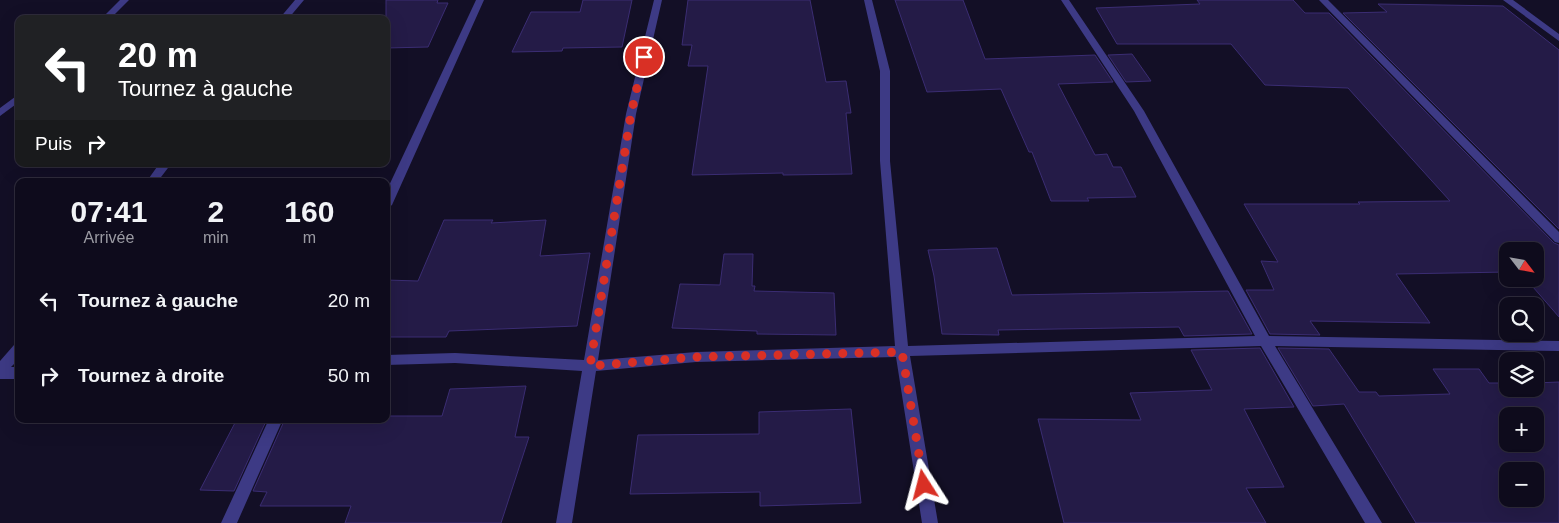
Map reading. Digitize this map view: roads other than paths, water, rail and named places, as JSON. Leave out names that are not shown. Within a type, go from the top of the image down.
[{"type":"street","points":[[109,15],[125,0]]},
{"type":"street","points":[[287,15],[300,0]]},
{"type":"street","points":[[390,196],[480,0]]},
{"type":"street","points":[[564,523],[631,114],[658,0]]},
{"type":"street","points":[[868,0],[885,71],[885,161],[902,352],[930,523]]},
{"type":"street","points":[[1065,0],[1139,111],[1265,341],[1374,523]]},
{"type":"street","points":[[1323,0],[1559,239]]},
{"type":"street","points":[[1507,0],[1559,38]]},
{"type":"street","points":[[0,114],[15,101]]},
{"type":"street","points":[[154,178],[163,167]]},
{"type":"street","points":[[390,360],[455,358],[590,366],[696,357],[1265,341],[1559,346]]},
{"type":"street","points":[[0,372],[15,354]]},
{"type":"street","points":[[0,372],[15,372]]},
{"type":"street","points":[[229,523],[274,423]]}]
